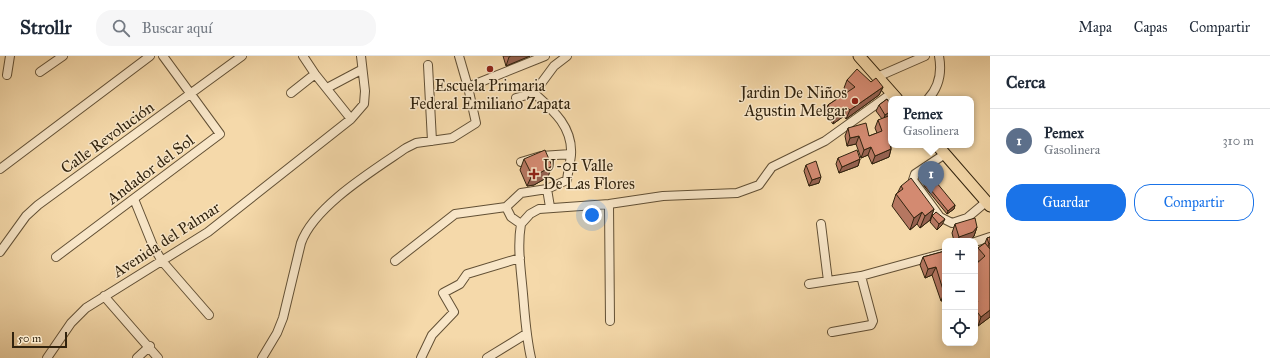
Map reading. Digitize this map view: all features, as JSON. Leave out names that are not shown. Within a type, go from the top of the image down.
[{"type":"main road","points":[[860,56],[894,96]]},
{"type":"main road","points":[[940,148],[988,204]]},
{"type":"street","points":[[7,75],[10,56]]},
{"type":"street","points":[[40,72],[62,56]]},
{"type":"street","points":[[0,169],[150,56]]},
{"type":"street","points":[[163,56],[191,93]]},
{"type":"street","name":"Calle Revolución","points":[[0,252],[26,216],[38,205],[242,56]]},
{"type":"street","points":[[303,56],[315,74],[351,119]]},
{"type":"street","points":[[327,88],[361,70],[361,56]]},
{"type":"street","points":[[262,358],[277,333],[283,318],[301,243],[304,233],[311,223],[348,189],[406,148],[416,143],[452,138],[476,123],[459,56]]},
{"type":"street","points":[[468,87],[545,56]]},
{"type":"street","points":[[516,98],[534,93],[554,66],[567,56]]},
{"type":"street","points":[[877,77],[925,56]]},
{"type":"street","points":[[931,96],[936,90],[941,66],[939,56]]},
{"type":"street","points":[[428,65],[432,141]]},
{"type":"street","name":"Avenida del Palmar","points":[[47,358],[71,323],[86,308],[208,232],[351,119],[364,104],[365,92],[361,70]]},
{"type":"street","points":[[291,93],[315,74]]},
{"type":"street","name":"Andador del Sol","points":[[56,257],[220,134],[191,93]]},
{"type":"street","points":[[395,260],[454,214],[506,207],[521,193],[547,189],[567,180],[571,154],[570,139],[562,122],[553,110],[534,93]]},
{"type":"street","points":[[531,358],[526,334],[519,239],[521,224],[530,214],[539,208],[609,204],[662,196],[737,194],[759,185],[772,168],[825,141],[888,100]]},
{"type":"street","points":[[521,162],[541,156],[571,154]]},
{"type":"street","points":[[945,154],[915,174],[913,180],[940,217],[952,223],[968,218],[988,204]]},
{"type":"street","points":[[547,189],[550,207]]},
{"type":"street","points":[[134,199],[153,246],[162,261],[209,315]]},
{"type":"street","points":[[609,204],[610,321]]},
{"type":"street","points":[[506,207],[511,217],[521,224]]},
{"type":"street","points":[[821,224],[828,281]]},
{"type":"street","points":[[978,241],[990,237]]},
{"type":"street","points":[[809,284],[861,276],[942,253]]},
{"type":"street","points":[[421,358],[432,335],[454,312],[443,293],[460,284],[467,274],[520,258]]},
{"type":"street","points":[[832,332],[871,325],[873,321],[861,276]]},
{"type":"street","points":[[104,296],[150,346],[158,358]]},
{"type":"street","points":[[487,358],[526,334]]},
{"type":"street","points":[[137,358],[150,346]]},
{"type":"building","name":"Jardin De Niños Agustin Melgar","points":[[857,69],[871,82],[876,78],[883,87],[850,110],[847,107],[836,115],[828,105],[855,87],[847,80]]},
{"type":"building","points":[[887,99],[888,113],[885,115],[879,105]]},
{"type":"building","points":[[888,116],[888,148],[891,149],[875,156],[871,147],[864,150],[859,136],[850,138],[848,128],[866,123],[869,136],[882,131],[878,120]]},
{"type":"building","points":[[545,150],[552,166],[538,174],[532,175],[524,159]]},
{"type":"building","points":[[857,150],[860,159],[842,167],[838,158]]},
{"type":"building","points":[[816,161],[821,177],[812,180],[806,165]]},
{"type":"building","points":[[927,171],[955,205],[948,211],[926,184],[921,174]]},
{"type":"building","points":[[911,178],[934,209],[925,216],[922,212],[914,218],[896,194],[903,189],[901,186]]},
{"type":"building","points":[[936,212],[945,219],[939,224],[932,216]]},
{"type":"building","points":[[975,218],[977,227],[973,232],[959,237],[955,224]]},
{"type":"building","points":[[990,237],[990,243],[989,244],[987,238]]},
{"type":"building","points":[[985,243],[990,249],[990,310],[981,317],[978,313],[978,262],[985,256],[978,248]]},
{"type":"building","points":[[942,252],[942,286],[936,267],[928,269],[923,257]]},
{"type":"place","name":"Escuela Primaria Federal Emiliano Zapata","points":[[490,69]]},
{"type":"place","name":"Jardin De Niños Agustin Melgar","points":[[855,101]]},
{"type":"place","name":"U-01 Valle De Las Flores","points":[[534,174]]},
{"type":"place","name":"Pemex","points":[[931,194]]}]
